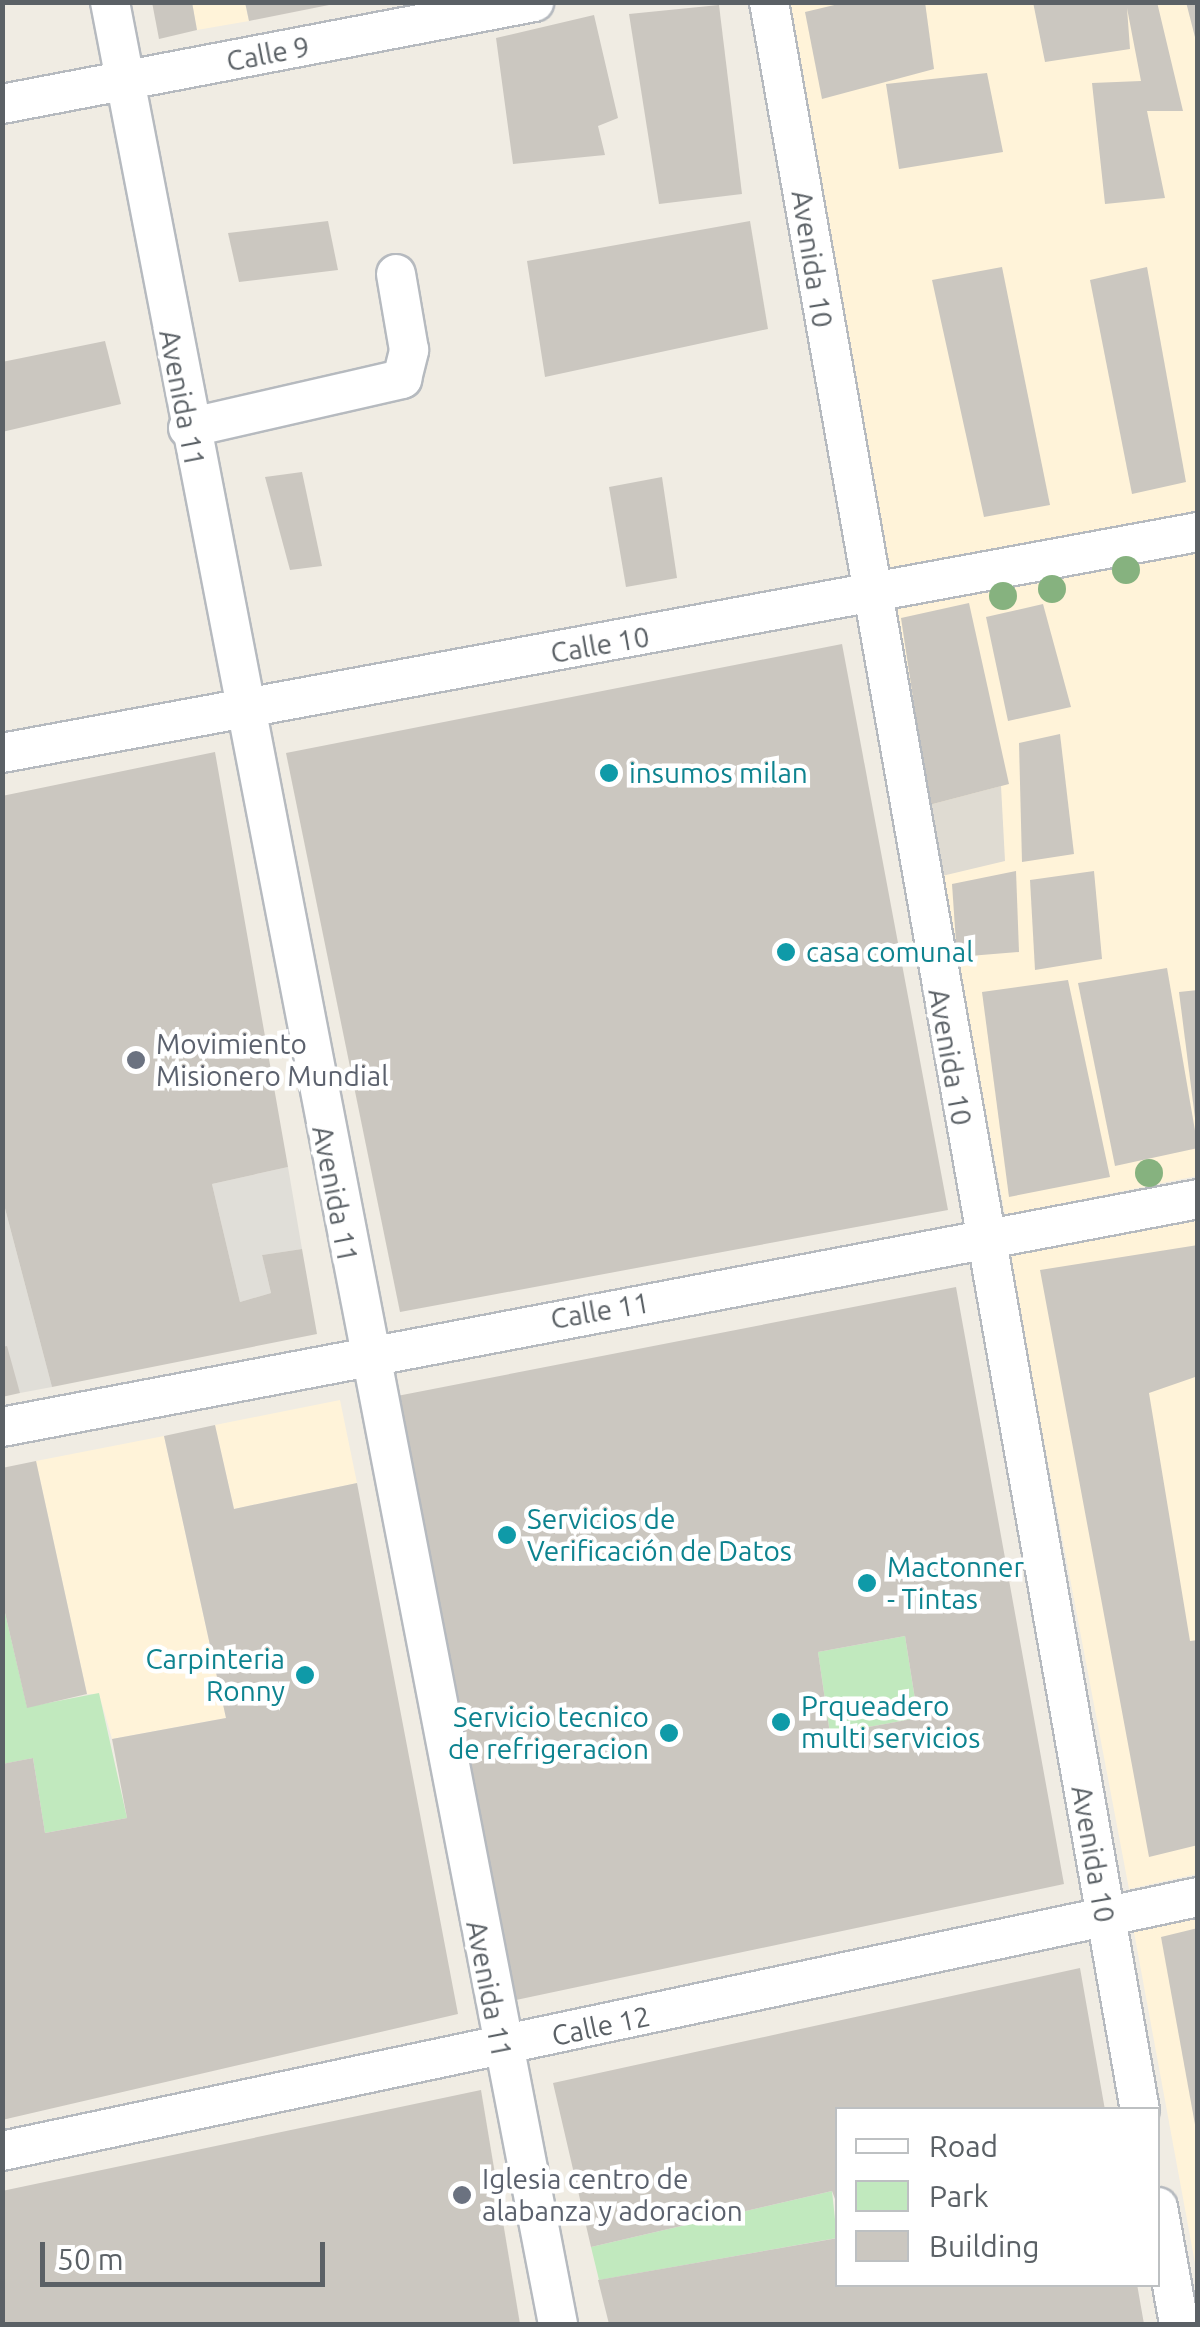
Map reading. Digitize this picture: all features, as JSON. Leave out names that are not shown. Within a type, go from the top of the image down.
[{"type":"street","name":"Avenida 11","points":[[110,2],[241,708],[500,2048],[558,2324]]},
{"type":"street","name":"Calle 9","points":[[2,104],[534,2]]},
{"type":"street","name":"Avenida 10","points":[[769,2],[868,597],[1139,2107]]},
{"type":"street","points":[[188,428],[402,378],[409,350],[396,274]]},
{"type":"street","name":"Calle 10","points":[[2,753],[868,597],[1198,532]]},
{"type":"street","name":"Calle 11","points":[[2,1428],[366,1353],[984,1242],[1198,1199]]},
{"type":"street","name":"Calle 12","points":[[2,2151],[1105,1921],[1198,1897]]},
{"type":"street","points":[[1160,2218],[1179,2324]]},
{"type":"shaded area","points":[[192,3],[245,3],[249,21],[197,30]]},
{"type":"shaded area","points":[[777,3],[1197,3],[1197,518],[888,573]]},
{"type":"shaded area","points":[[1197,545],[1197,1176],[1005,1215],[892,602]]},
{"type":"shaded area","points":[[1001,786],[1005,861],[942,876],[929,805]]},
{"type":"shaded area","points":[[288,1167],[302,1249],[262,1255],[271,1293],[240,1302],[212,1184]]},
{"type":"shaded area","points":[[2,1197],[52,1387],[20,1393],[3,1347]]},
{"type":"shaded area","points":[[1197,1212],[1197,1874],[1129,1889],[1008,1252]]},
{"type":"shaded area","points":[[340,1400],[357,1483],[234,1509],[215,1425]]},
{"type":"shaded area","points":[[164,1436],[226,1718],[112,1739],[99,1694],[87,1694],[36,1461]]},
{"type":"shaded area","points":[[1197,1901],[1197,2274],[1131,1916]]},
{"type":"green space","points":[[2,1600],[27,1707],[99,1693],[127,1818],[45,1833],[33,1758],[3,1764]]},
{"type":"green space","points":[[905,1636],[918,1718],[830,1734],[818,1652]]},
{"type":"green space","points":[[832,2191],[835,2238],[599,2280],[591,2247]]},
{"type":"building","points":[[152,2],[192,2],[197,30],[159,39]]},
{"type":"building","points":[[245,2],[334,2],[334,4],[249,21]]},
{"type":"building","points":[[847,2],[925,2],[934,69],[822,99],[805,12]]},
{"type":"building","points":[[1033,2],[1157,2],[1183,111],[1147,111],[1165,198],[1105,204],[1092,83],[1141,81],[1127,8],[1130,49],[1045,62]]},
{"type":"building","points":[[1186,2],[1198,2],[1198,41],[1196,41]]},
{"type":"building","points":[[719,5],[742,194],[659,204],[629,14]]},
{"type":"building","points":[[594,15],[618,118],[598,126],[605,155],[513,164],[496,38]]},
{"type":"building","points":[[987,73],[1003,152],[899,169],[886,84]]},
{"type":"building","points":[[328,221],[338,270],[239,282],[228,233]]},
{"type":"building","points":[[750,221],[768,329],[545,377],[527,261]]},
{"type":"building","points":[[1002,267],[1050,505],[984,517],[932,280]]},
{"type":"building","points":[[1147,267],[1186,482],[1132,494],[1090,280]]},
{"type":"building","points":[[105,341],[121,404],[2,432],[2,362]]},
{"type":"building","points":[[302,472],[322,566],[290,570],[265,477]]},
{"type":"building","points":[[662,477],[677,578],[626,587],[609,487]]},
{"type":"building","points":[[969,603],[1009,784],[929,805],[901,618]]},
{"type":"building","points":[[1043,604],[1071,707],[1008,721],[986,617]]},
{"type":"building","points":[[842,644],[948,1210],[400,1312],[286,753]]},
{"type":"building","points":[[1060,734],[1074,854],[1022,862],[1019,743]]},
{"type":"building","points":[[215,752],[288,1167],[212,1184],[240,1302],[271,1293],[262,1255],[302,1249],[317,1334],[52,1387],[2,1197],[2,796]]},
{"type":"building","points":[[1016,871],[1019,952],[957,957],[952,884]]},
{"type":"building","points":[[1094,871],[1102,959],[1035,970],[1030,880]]},
{"type":"building","points":[[1167,968],[1198,1148],[1115,1166],[1078,983]]},
{"type":"building","points":[[1068,980],[1110,1177],[1009,1197],[982,992]]},
{"type":"building","points":[[1198,990],[1198,1118],[1195,1118],[1179,992]]},
{"type":"building","points":[[1198,1245],[1198,1376],[1149,1393],[1190,1641],[1198,1640],[1198,1845],[1149,1857],[1040,1270]]},
{"type":"building","points":[[956,1287],[1064,1884],[516,2000],[397,1396]],"holes":[[[905,1636],[918,1718],[830,1734],[818,1652]]]},
{"type":"building","points":[[7,1346],[20,1393],[2,1397],[2,1347]]},
{"type":"building","points":[[215,1425],[234,1509],[357,1483],[458,2014],[2,2120],[2,1764],[33,1758],[45,1833],[127,1818],[112,1739],[226,1718],[164,1436]]},
{"type":"building","points":[[36,1461],[87,1694],[27,1708],[2,1600],[2,1468]]},
{"type":"building","points":[[1198,1928],[1198,2130],[1196,2130],[1161,1937]]},
{"type":"building","points":[[1080,1968],[1104,2107],[835,2107],[835,2199],[832,2191],[591,2247],[553,2083]]},
{"type":"building","points":[[481,2090],[520,2324],[2,2324],[2,2191]]},
{"type":"building","points":[[835,2239],[835,2287],[1138,2287],[1144,2324],[609,2324],[598,2280]]},
{"type":"place","name":"insumos milan","points":[[609,773]]},
{"type":"place","name":"casa comunal","points":[[786,952]]},
{"type":"place","name":"Movimiento Misionero Mundial","points":[[136,1060]]},
{"type":"place","name":"Servicios de Verificación de Datos","points":[[507,1535]]},
{"type":"place","name":"Mactonner - Tintas","points":[[867,1583]]},
{"type":"place","name":"Carpinteria Ronny","points":[[305,1675]]},
{"type":"place","name":"Prqueadero multi servicios","points":[[781,1722]]},
{"type":"place","name":"Servicio tecnico de refrigeracion","points":[[669,1733]]},
{"type":"place","name":"Iglesia centro de alabanza y adoracion","points":[[462,2195]]}]
